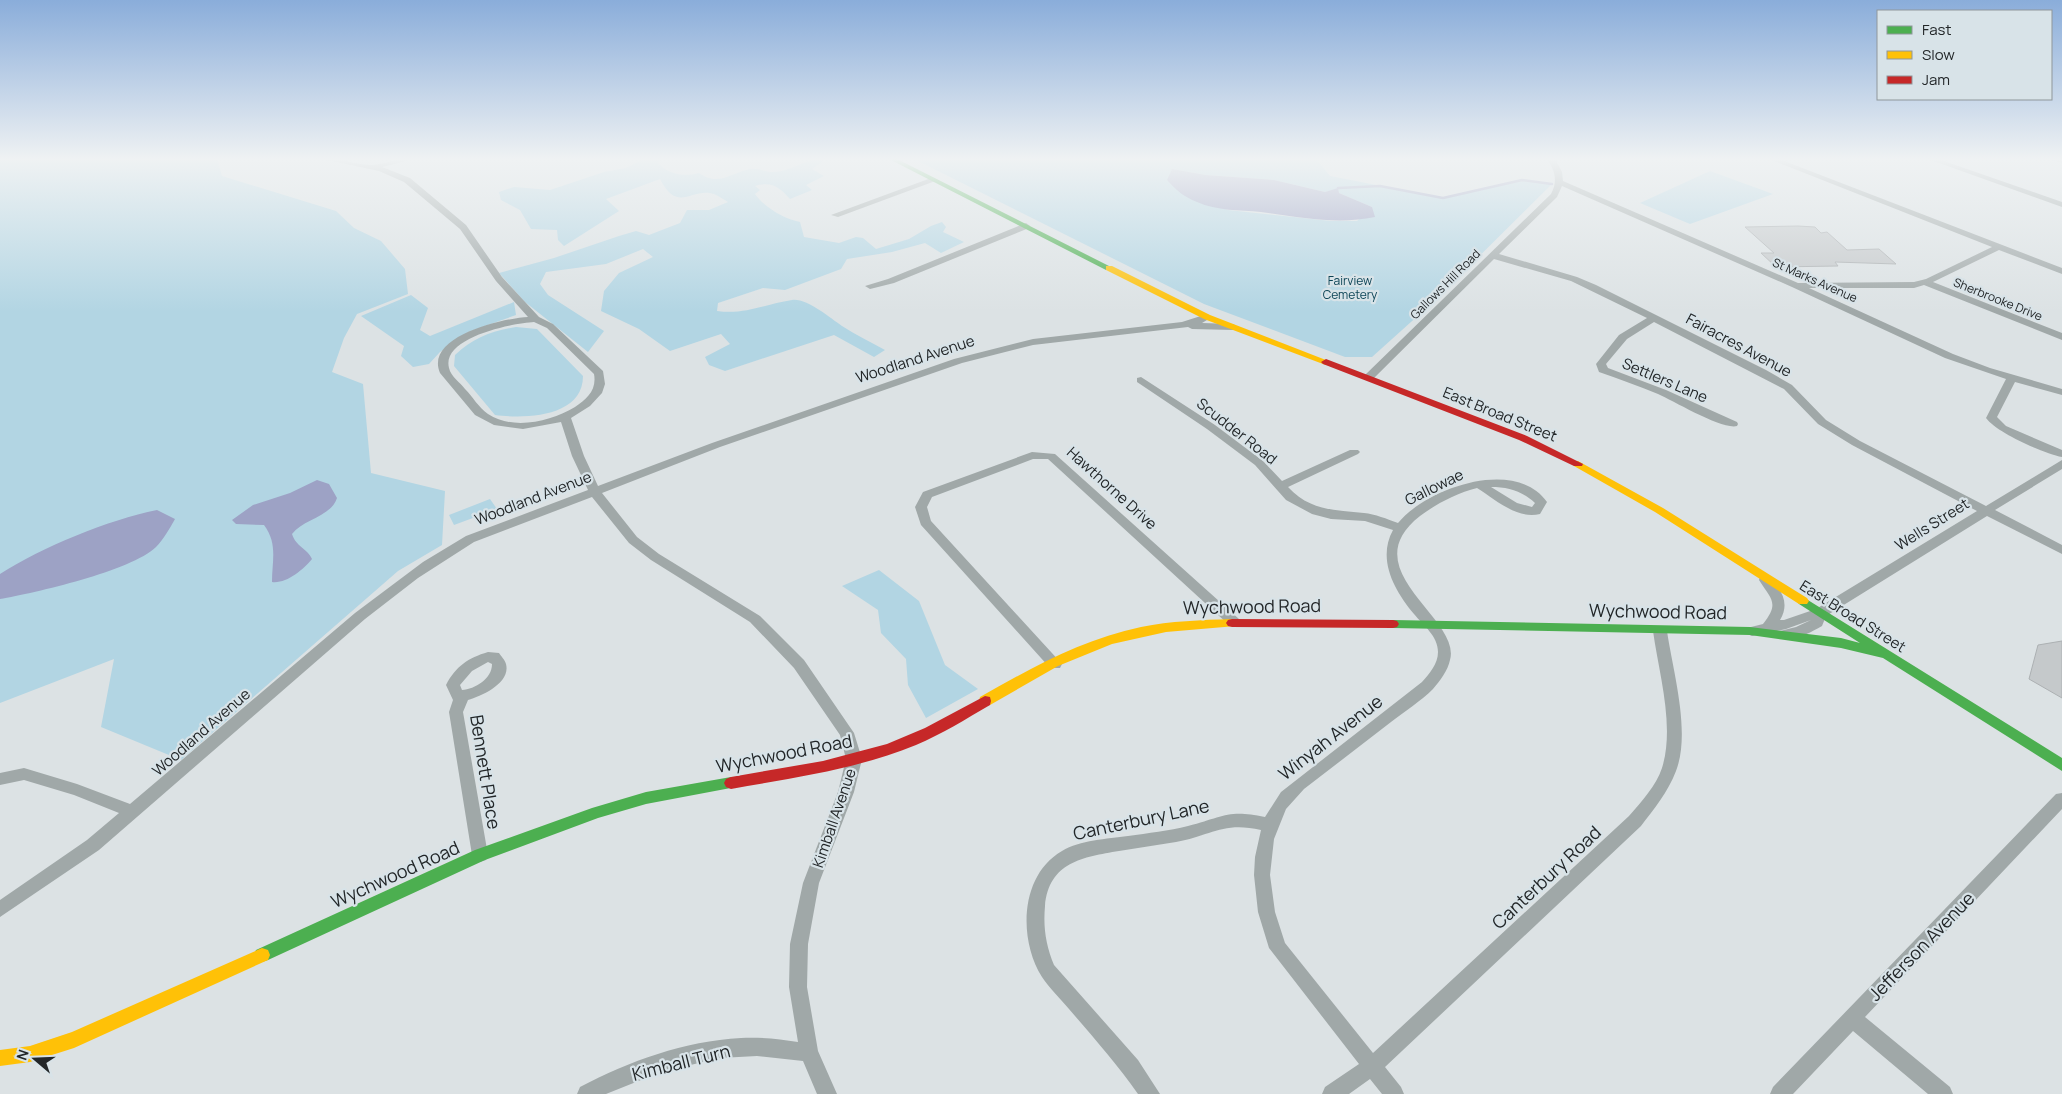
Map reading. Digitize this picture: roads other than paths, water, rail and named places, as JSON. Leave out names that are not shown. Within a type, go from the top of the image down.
[{"type":"street","points":[[443,210],[463,227],[499,279],[536,319],[550,326],[599,373],[601,379],[597,393],[591,400],[565,416],[527,425],[496,422],[481,414],[444,370],[443,364],[446,354],[464,338],[492,326],[536,319]]},
{"type":"street","points":[[835,216],[851,210]]},
{"type":"street","name":"East Broad Street","points":[[994,210],[1207,317],[1563,455],[1652,506],[1763,578],[2062,765]]},
{"type":"street","name":"Gallows Hill Road","points":[[1368,378],[1538,210]]},
{"type":"street","name":"St Marks Avenue","points":[[1624,210],[1795,285],[1949,356],[2012,378],[2062,392]]},
{"type":"street","points":[[1904,210],[2062,271]]},
{"type":"street","points":[[870,286],[891,282],[1026,226]]},
{"type":"street","points":[[1795,285],[1899,286],[1924,282],[1998,247]]},
{"type":"street","name":"Fairacres Avenue","points":[[1492,255],[1574,279],[1655,318],[1788,387],[1822,422],[1856,443],[2062,550]]},
{"type":"street","name":"Sherbrooke Drive","points":[[1924,282],[2062,337]]},
{"type":"street","name":"Woodland Avenue","points":[[0,909],[93,845],[360,616],[439,556],[470,539],[725,442],[891,383],[1005,347],[1068,337],[1182,325],[1200,321],[1207,317]]},
{"type":"street","name":"Settlers Lane","points":[[1655,318],[1622,337],[1601,364],[1603,370],[1662,392],[1733,424]]},
{"type":"street","name":"Woodland Avenue","points":[[1182,325],[1233,327]]},
{"type":"street","points":[[2012,378],[1991,418],[2002,428],[2062,454]]},
{"type":"street","name":"Scudder Road","points":[[1141,380],[1211,427],[1259,463],[1290,498],[1316,511],[1331,515],[1366,517],[1398,527]]},
{"type":"street","name":"Kimball Avenue","points":[[565,416],[578,456],[595,492],[633,540],[685,577],[755,619],[799,664],[847,733],[854,759],[846,792],[811,883],[799,944],[798,987],[809,1052],[827,1094]]},
{"type":"street","points":[[1281,486],[1354,452]]},
{"type":"street","name":"Hawthorne Drive","points":[[1055,664],[925,522],[921,507],[927,495],[1032,454],[1051,456],[1234,622]]},
{"type":"street","name":"Wells Street","points":[[1820,613],[2062,464]]},
{"type":"street","name":"Gallowae","points":[[1432,626],[1415,606],[1398,580],[1392,558],[1392,543],[1398,527],[1405,520],[1425,507],[1478,484]]},
{"type":"street","points":[[1763,578],[1776,592],[1780,607],[1771,631]]},
{"type":"street","name":"Wychwood Road","points":[[0,1058],[30,1054],[74,1040],[480,855],[597,812],[646,798],[831,766],[920,736],[1055,664],[1107,640],[1182,626],[1234,622],[1660,631],[1771,631],[1807,629],[1818,623],[1820,613]]},
{"type":"street","name":"Winyah Avenue","points":[[1394,1094],[1278,948],[1267,922],[1263,897],[1264,847],[1270,825],[1280,803],[1299,785],[1427,686],[1438,673],[1446,656],[1444,644],[1432,626]]},
{"type":"street","name":"Canterbury Road","points":[[1332,1094],[1371,1067],[1635,821],[1660,788],[1669,768],[1674,736],[1660,631]]},
{"type":"street","name":"Wychwood Road","points":[[1771,631],[1883,653]]},
{"type":"street","name":"Bennett Place","points":[[462,697],[456,712],[480,855]]},
{"type":"street","points":[[0,779],[24,774],[77,790],[133,812]]},
{"type":"street","name":"Jefferson Avenue","points":[[1780,1094],[2062,799]]},
{"type":"street","name":"Canterbury Lane","points":[[1150,1094],[1131,1067],[1048,971],[1038,947],[1036,921],[1037,899],[1044,877],[1057,863],[1069,855],[1096,848],[1187,833],[1226,820],[1244,819],[1270,825]]},
{"type":"street","points":[[1852,1018],[1943,1094]]},
{"type":"street","name":"Kimball Turn","points":[[587,1094],[614,1079],[697,1054],[741,1047],[809,1052]]},
{"type":"park label","name":"Fairview Cemetery","points":[[1350,287]]}]
